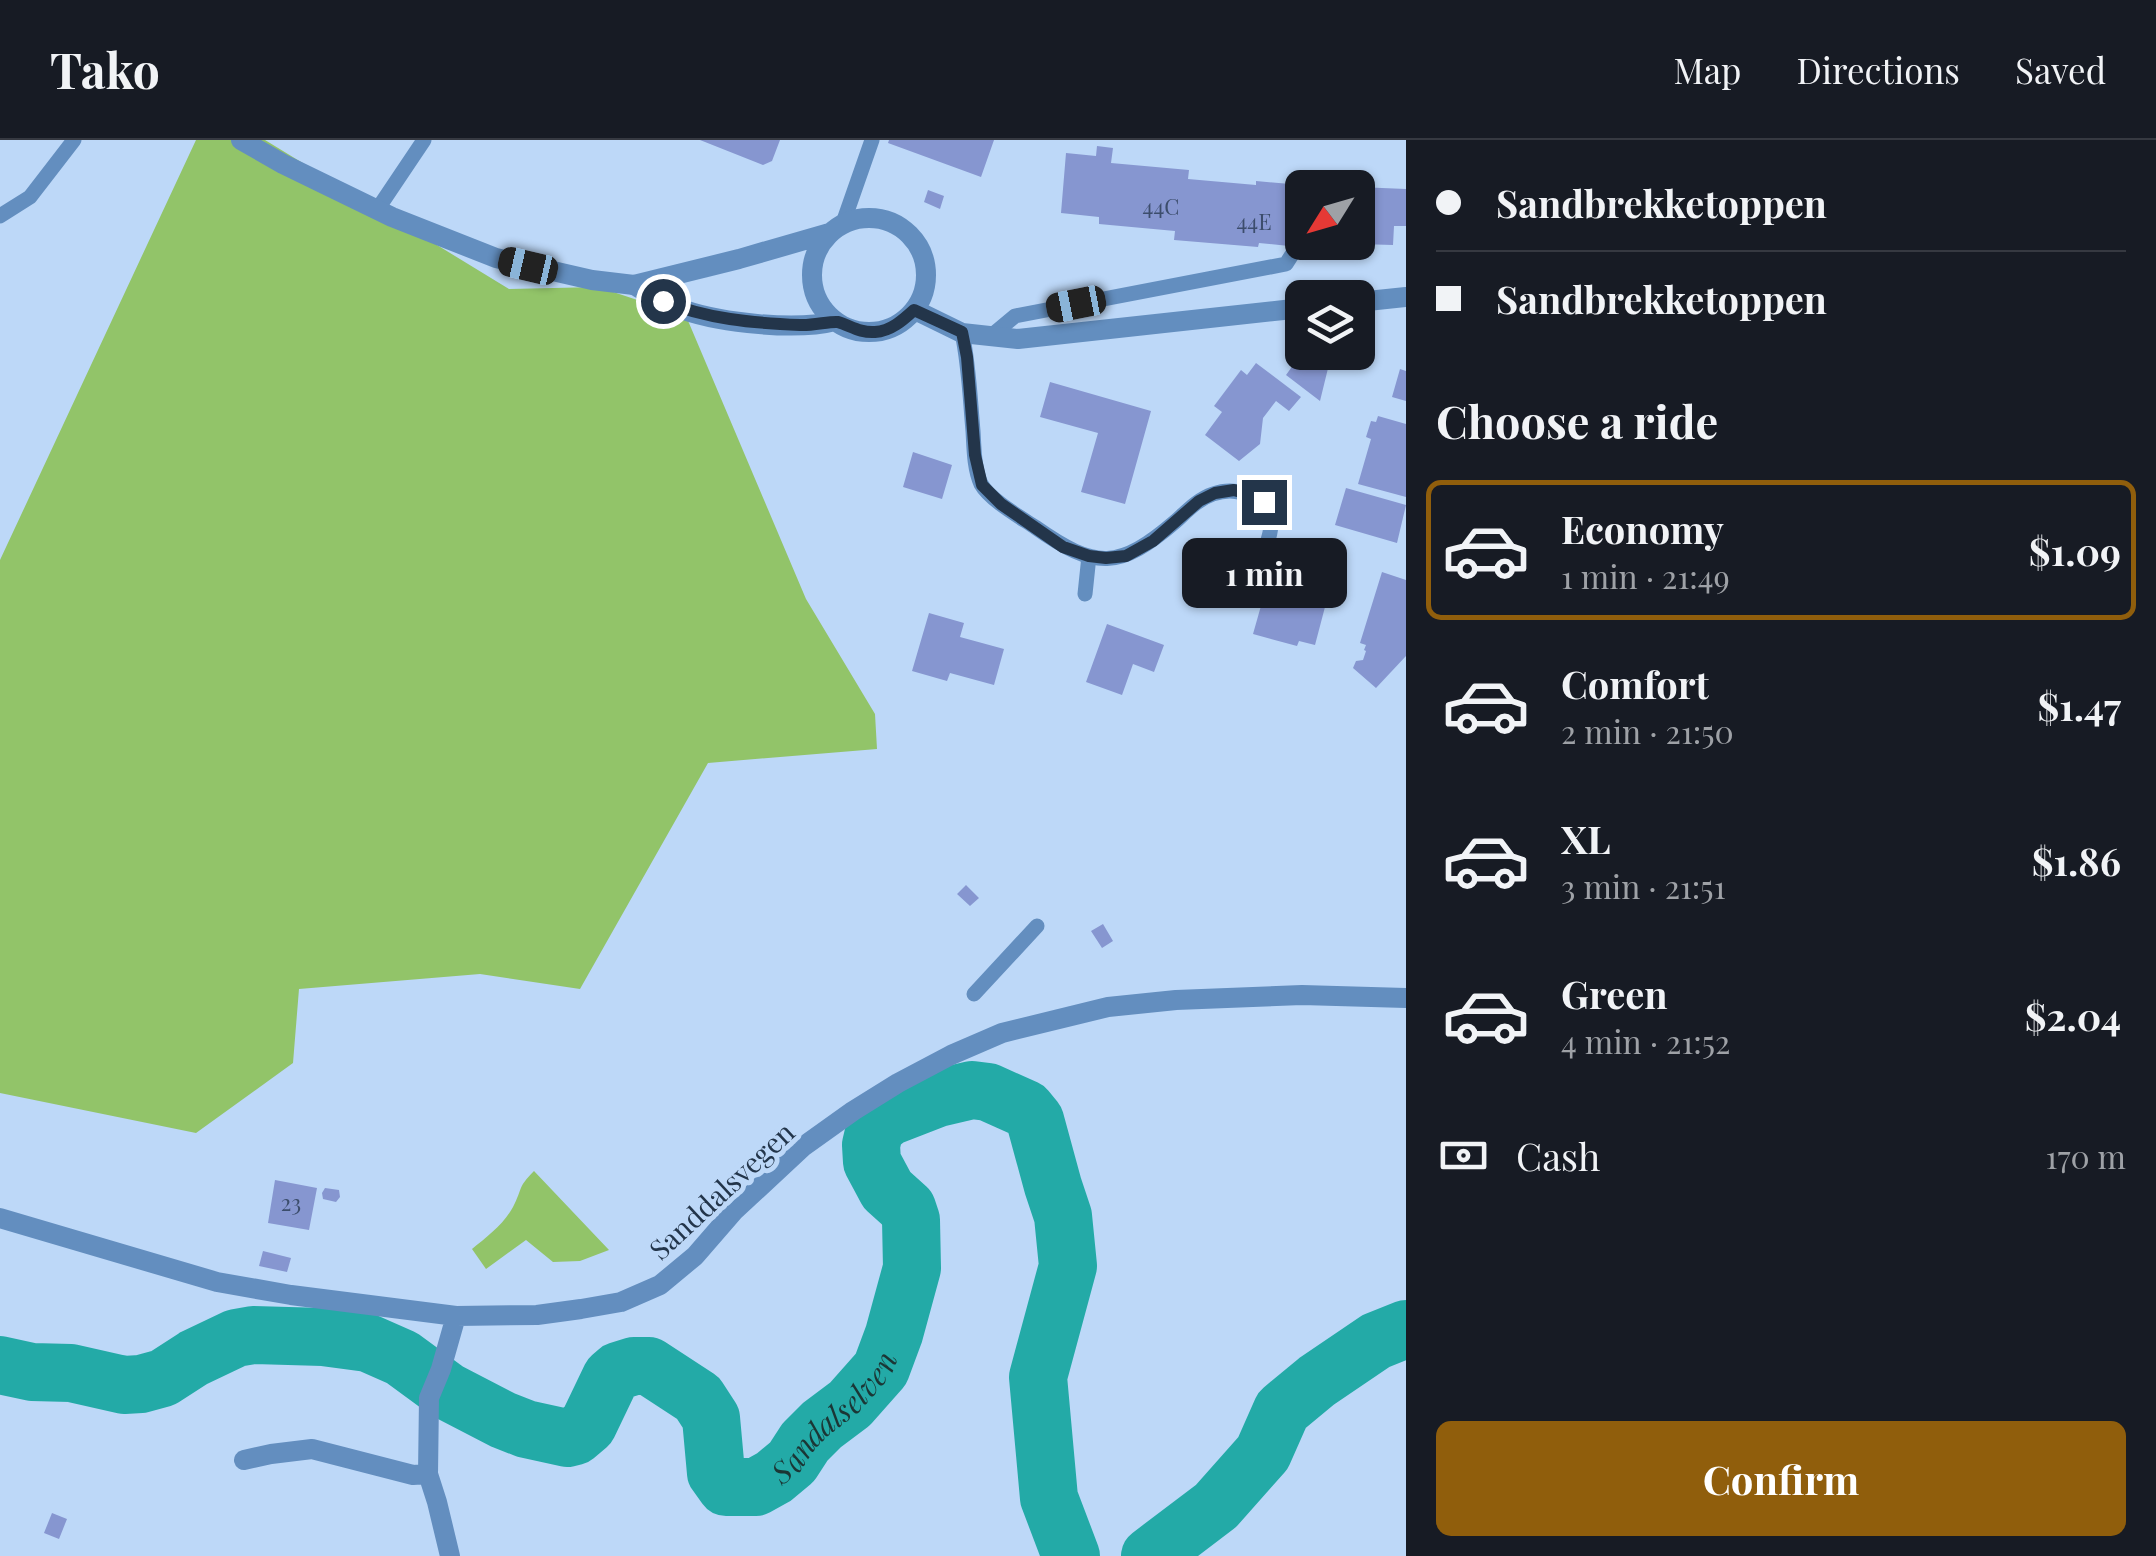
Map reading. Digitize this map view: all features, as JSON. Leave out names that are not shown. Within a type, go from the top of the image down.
[{"type":"street","points":[[241,140],[378,210],[496,258],[592,280],[634,285],[686,310],[730,319],[815,326],[835,321]]},
{"type":"street","points":[[634,285],[739,260],[864,218],[886,220],[906,230],[920,247],[926,268],[924,290],[914,310],[898,324],[877,332],[855,330],[835,321],[823,309],[815,295],[814,262],[819,246],[836,228]]},
{"type":"street","points":[[1375,301],[1406,297]]},
{"type":"street","points":[[914,310],[962,332],[1018,340],[1285,310]]},
{"type":"street","name":"Sanddalsvegen","points":[[0,1218],[217,1282],[291,1296],[456,1316],[552,1313],[621,1302],[660,1285],[696,1256],[767,1179],[816,1138],[898,1084],[1002,1033],[1108,1007],[1176,1000],[1302,995],[1406,998]]},
{"type":"street","points":[[450,1556],[428,1474],[429,1398],[456,1316]]},
{"type":"street","points":[[244,1460],[312,1450],[413,1475],[428,1474]]},
{"type":"lane","points":[[0,216],[30,197],[74,140]]},
{"type":"lane","points":[[378,210],[424,140]]},
{"type":"lane","points":[[836,228],[872,140]]},
{"type":"lane","points":[[991,336],[1014,316],[1286,264],[1289,260]]},
{"type":"lane","points":[[962,332],[975,455],[982,485],[1001,504],[1063,547],[1106,558],[1136,552],[1199,501],[1234,490],[1258,497],[1270,512],[1272,527],[1262,559]]},
{"type":"lane","points":[[1085,594],[1089,556]]},
{"type":"lane","points":[[974,994],[1036,926]]},
{"type":"green space","points":[[196,140],[265,140],[509,289],[598,287],[686,316],[806,599],[875,714],[877,749],[708,763],[580,989],[480,974],[299,989],[293,1063],[196,1133],[0,1093],[0,560]]},
{"type":"green space","points":[[534,1171],[609,1250],[580,1261],[553,1262],[526,1240],[486,1269],[472,1249],[505,1219]]},
{"type":"building","points":[[700,140],[780,140],[772,161],[763,165]]},
{"type":"building","points":[[994,140],[981,177],[888,143]]},
{"type":"building","points":[[1097,146],[1113,148],[1111,163],[1189,170],[1188,179],[1285,184],[1285,246],[1174,240],[1175,231],[1099,224],[1099,217],[1061,213],[1066,153],[1096,156]]},
{"type":"building","points":[[1375,188],[1406,189],[1406,226],[1394,226],[1393,245],[1375,244]]},
{"type":"building","points":[[928,190],[944,196],[940,209],[924,202]]},
{"type":"building","points":[[1256,363],[1301,397],[1289,411],[1276,401],[1263,418],[1260,444],[1239,461],[1205,435],[1222,412],[1214,406],[1241,370],[1247,375]]},
{"type":"building","points":[[1400,369],[1406,371],[1406,401],[1392,397]]},
{"type":"building","points":[[1290,370],[1328,370],[1320,401],[1286,375]]},
{"type":"building","points":[[1050,382],[1151,411],[1125,504],[1081,492],[1098,433],[1040,417]]},
{"type":"building","points":[[1378,416],[1406,424],[1406,497],[1358,484],[1371,439],[1366,437],[1371,421],[1376,422]]},
{"type":"building","points":[[913,452],[952,465],[942,499],[903,487]]},
{"type":"building","points":[[1346,488],[1406,505],[1397,543],[1335,525]]},
{"type":"building","points":[[1272,567],[1315,578],[1309,603],[1325,607],[1315,645],[1299,641],[1297,646],[1253,634]]},
{"type":"building","points":[[1382,572],[1406,580],[1406,656],[1376,688],[1353,668],[1356,661],[1363,660],[1366,651],[1366,645],[1360,643]]},
{"type":"building","points":[[929,613],[964,623],[960,637],[1004,649],[994,685],[950,673],[947,681],[912,671]]},
{"type":"building","points":[[1107,624],[1164,645],[1154,672],[1133,664],[1122,695],[1086,682]]},
{"type":"building","points":[[966,885],[979,898],[970,906],[957,894]]},
{"type":"building","points":[[1103,924],[1113,941],[1102,948],[1091,931]]},
{"type":"building","points":[[275,1180],[317,1188],[309,1230],[268,1223]]},
{"type":"building","points":[[325,1188],[339,1190],[336,1202],[323,1199]]},
{"type":"building","points":[[263,1251],[291,1258],[287,1272],[259,1266]]},
{"type":"building","points":[[52,1513],[67,1519],[59,1539],[44,1533]]},
{"type":"waterway","name":"Sandalselven","points":[[0,1365],[32,1372],[71,1373],[124,1385],[141,1384],[163,1378],[236,1338],[323,1337],[368,1343],[402,1358],[447,1391],[503,1420],[567,1438],[588,1425],[611,1377],[634,1366],[649,1366],[698,1398],[711,1418],[716,1473],[726,1487],[756,1487],[792,1462],[805,1442],[850,1404],[881,1369],[894,1334],[912,1268],[911,1220],[907,1208],[887,1190],[872,1162],[875,1128],[889,1117],[938,1098],[972,1090],[988,1092],[1026,1109],[1035,1120],[1063,1216],[1068,1266],[1038,1377],[1049,1498],[1071,1556]]},
{"type":"waterway","name":"Sandalselven","points":[[1150,1556],[1216,1506],[1263,1453],[1282,1410],[1376,1341],[1406,1329]]},
{"type":"route","points":[[663,301],[730,319],[815,326],[835,321],[855,330],[877,332],[898,324],[914,310],[962,332],[975,455],[982,485],[1001,504],[1074,552],[1106,558],[1136,552],[1199,501],[1215,493],[1234,490],[1264,502]]}]
